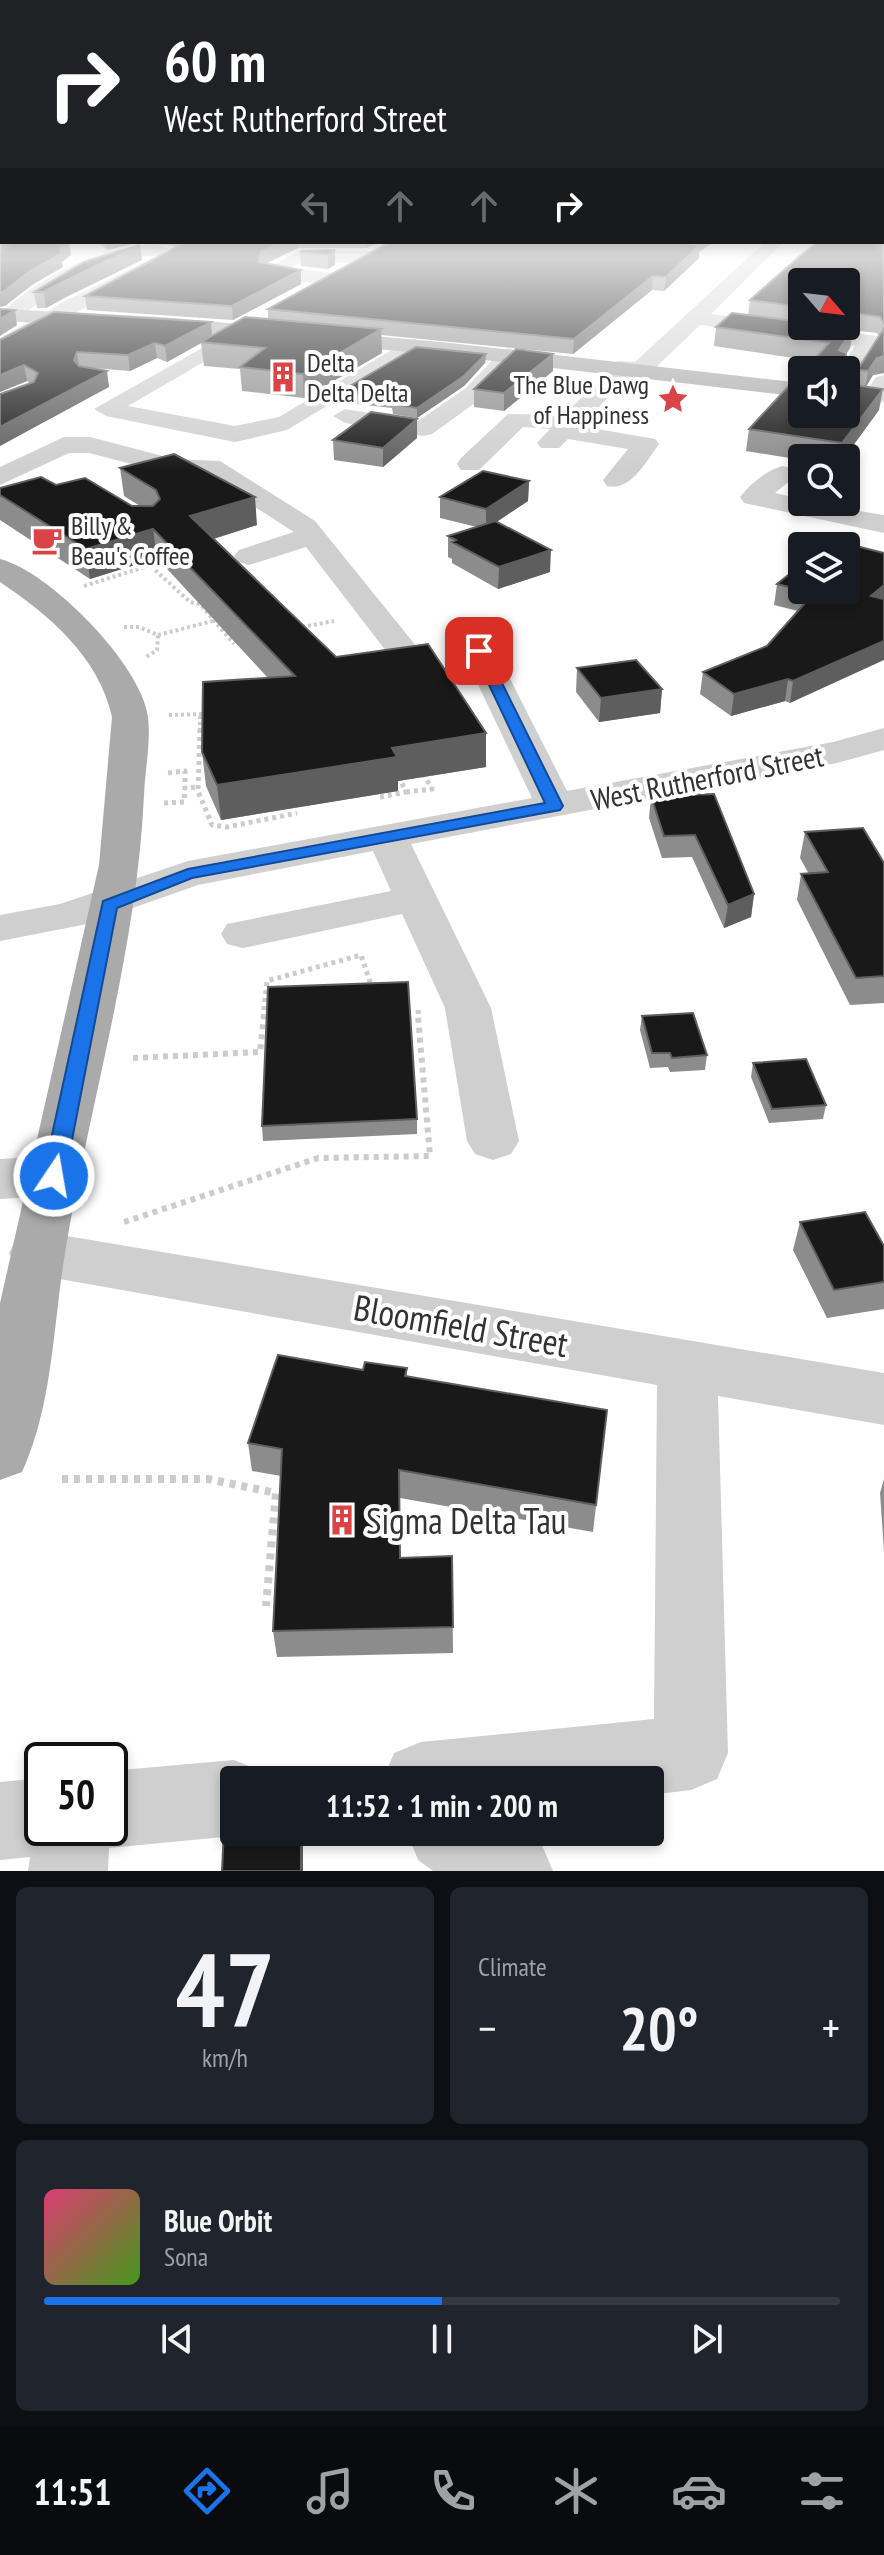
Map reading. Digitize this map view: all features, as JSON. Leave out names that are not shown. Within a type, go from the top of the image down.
[{"type":"main road","points":[[4,311],[634,367],[788,388]]},
{"type":"main road","points":[[860,395],[880,394]]},
{"type":"main road","points":[[0,568],[78,628],[127,695],[130,717],[120,865],[109,905],[4,1418]]},
{"type":"street","points":[[4,311],[25,297]]},
{"type":"street","points":[[4,311],[27,297]]},
{"type":"street","points":[[0,337],[87,297]]},
{"type":"street","points":[[560,433],[717,297]]},
{"type":"street","points":[[119,379],[134,381],[273,310]]},
{"type":"street","points":[[4,356],[48,316]]},
{"type":"street","points":[[695,318],[869,341],[859,356]]},
{"type":"street","points":[[235,330],[106,409],[235,434],[287,423],[415,346]]},
{"type":"street","points":[[345,416],[423,429],[474,393],[510,355]]},
{"type":"street","points":[[470,464],[517,419],[560,433],[646,444],[616,480]]},
{"type":"street","points":[[9,472],[64,445],[90,445],[174,467],[211,467],[294,520],[311,536],[408,657]]},
{"type":"street","points":[[9,472],[66,476]]},
{"type":"street","points":[[788,475],[782,474],[754,497],[788,504]]},
{"type":"street","points":[[845,516],[884,524]]},
{"type":"street","points":[[249,556],[311,536]]},
{"type":"street","points":[[479,651],[555,806]]},
{"type":"street","name":"West Rutherford Street","points":[[0,928],[41,925],[109,905],[188,874],[384,818],[555,806],[837,752],[884,739]]},
{"type":"street","points":[[384,818],[468,1008],[493,1141]]},
{"type":"street","points":[[243,934],[418,898]]},
{"type":"street","points":[[0,1179],[54,1176]]},
{"type":"street","name":"Bloomfield Street","points":[[37,1253],[884,1399]]},
{"type":"street","points":[[561,1766],[691,1753],[687,1364]]},
{"type":"street","points":[[128,1808],[220,1799]]},
{"type":"street","points":[[0,1821],[24,1819]]},
{"type":"street","points":[[68,1871],[70,1846]]},
{"type":"street","points":[[466,1846],[513,1871]]},
{"type":"path","points":[[136,554],[152,565],[190,602],[200,604],[234,644]]},
{"type":"path","points":[[134,564],[140,562]]},
{"type":"path","points":[[86,585],[152,565]]},
{"type":"path","points":[[125,627],[139,627],[158,635],[213,621]]},
{"type":"path","points":[[302,627],[312,636]]},
{"type":"path","points":[[151,655],[160,644],[158,635]]},
{"type":"path","points":[[164,715],[215,713]]},
{"type":"path","points":[[200,714],[198,787],[212,825],[227,827],[297,813]]},
{"type":"path","points":[[418,763],[437,803]]},
{"type":"path","points":[[395,770],[406,792]]},
{"type":"path","points":[[163,773],[185,771],[184,802],[163,803]]},
{"type":"path","points":[[185,788],[198,787]]},
{"type":"path","points":[[384,818],[406,792],[446,787]]},
{"type":"path","points":[[133,1058],[260,1052],[267,981],[361,955],[374,994]]},
{"type":"path","points":[[118,1223],[318,1158],[430,1156],[418,1004]]},
{"type":"path","points":[[62,1479],[208,1479],[276,1493],[266,1606]]},
{"type":"building","points":[[104,297],[249,297],[232,306]]},
{"type":"building","points":[[289,297],[626,297],[574,339],[268,309]]},
{"type":"building","points":[[753,297],[788,297],[788,305],[750,300]]},
{"type":"building","points":[[860,297],[884,297],[884,323],[880,317],[860,314]]},
{"type":"building","points":[[0,309],[15,310],[0,319]]},
{"type":"building","points":[[54,312],[211,322],[165,346],[155,343],[128,355],[77,352],[74,360],[79,366],[107,371],[0,427],[0,394],[34,382],[38,373],[24,365],[0,375],[0,340]]},
{"type":"building","points":[[732,313],[788,320],[788,337],[716,327]]},
{"type":"building","points":[[245,317],[381,329],[303,374],[240,367],[265,348],[201,342]]},
{"type":"building","points":[[884,328],[884,356],[877,358],[868,371],[860,370]]},
{"type":"building","points":[[808,340],[846,340],[839,350],[846,356],[817,356],[829,343]]},
{"type":"building","points":[[416,347],[486,354],[464,376],[417,408],[392,404],[398,400],[338,393]]},
{"type":"building","points":[[516,349],[553,354],[504,393],[474,389]]},
{"type":"building","points":[[860,386],[883,389],[860,419]]},
{"type":"building","points":[[788,387],[788,428],[853,428],[842,443],[749,429]]},
{"type":"building","points":[[371,412],[417,419],[383,448],[333,440]]},
{"type":"building","points":[[174,454],[255,497],[190,516],[336,657],[428,644],[486,733],[392,748],[397,757],[217,785],[202,752],[203,682],[295,676],[153,529],[86,549],[0,495],[0,488],[41,477],[56,485],[85,478],[132,506],[153,506],[160,499],[156,490],[120,468]]},
{"type":"building","points":[[483,471],[529,481],[486,509],[440,497]]},
{"type":"building","points":[[495,521],[551,550],[499,567],[452,542],[456,540],[448,536]]},
{"type":"building","points":[[860,547],[884,553],[884,585],[871,596],[884,599],[884,641],[793,681],[788,679],[734,694],[703,672],[767,646],[804,604],[860,604]]},
{"type":"building","points":[[788,575],[788,587],[777,584]]},
{"type":"building","points":[[636,660],[662,689],[601,698],[577,668]]},
{"type":"building","points":[[714,794],[754,894],[728,905],[695,835],[664,836],[651,796]]},
{"type":"building","points":[[863,828],[884,863],[884,976],[856,978],[801,874],[828,872],[805,832]]},
{"type":"building","points":[[408,982],[417,1119],[262,1126],[268,987]]},
{"type":"building","points":[[693,1013],[707,1055],[672,1058],[670,1053],[652,1053],[642,1016]]},
{"type":"building","points":[[806,1059],[826,1105],[772,1109],[753,1063]]},
{"type":"building","points":[[865,1212],[884,1246],[884,1282],[834,1290],[800,1222]]},
{"type":"building","name":"Sigma Delta Tau","points":[[278,1355],[363,1370],[365,1362],[407,1368],[405,1376],[607,1410],[596,1505],[399,1470],[400,1558],[452,1556],[453,1627],[273,1631],[282,1449],[248,1443]]},
{"type":"building","points":[[223,1846],[301,1846],[301,1871],[222,1871]]},
{"type":"place","name":"Delta Delta Delta","points":[[283,377]]},
{"type":"place","name":"The Blue Dawg of Happiness","points":[[673,399]]},
{"type":"place","name":"Billy & Beau's Coffee","points":[[47,540]]},
{"type":"place","name":"Sigma Delta Tau","points":[[342,1520]]},
{"type":"route","points":[[54,1176],[80,1060],[109,905],[188,874],[555,806],[479,651]]}]
